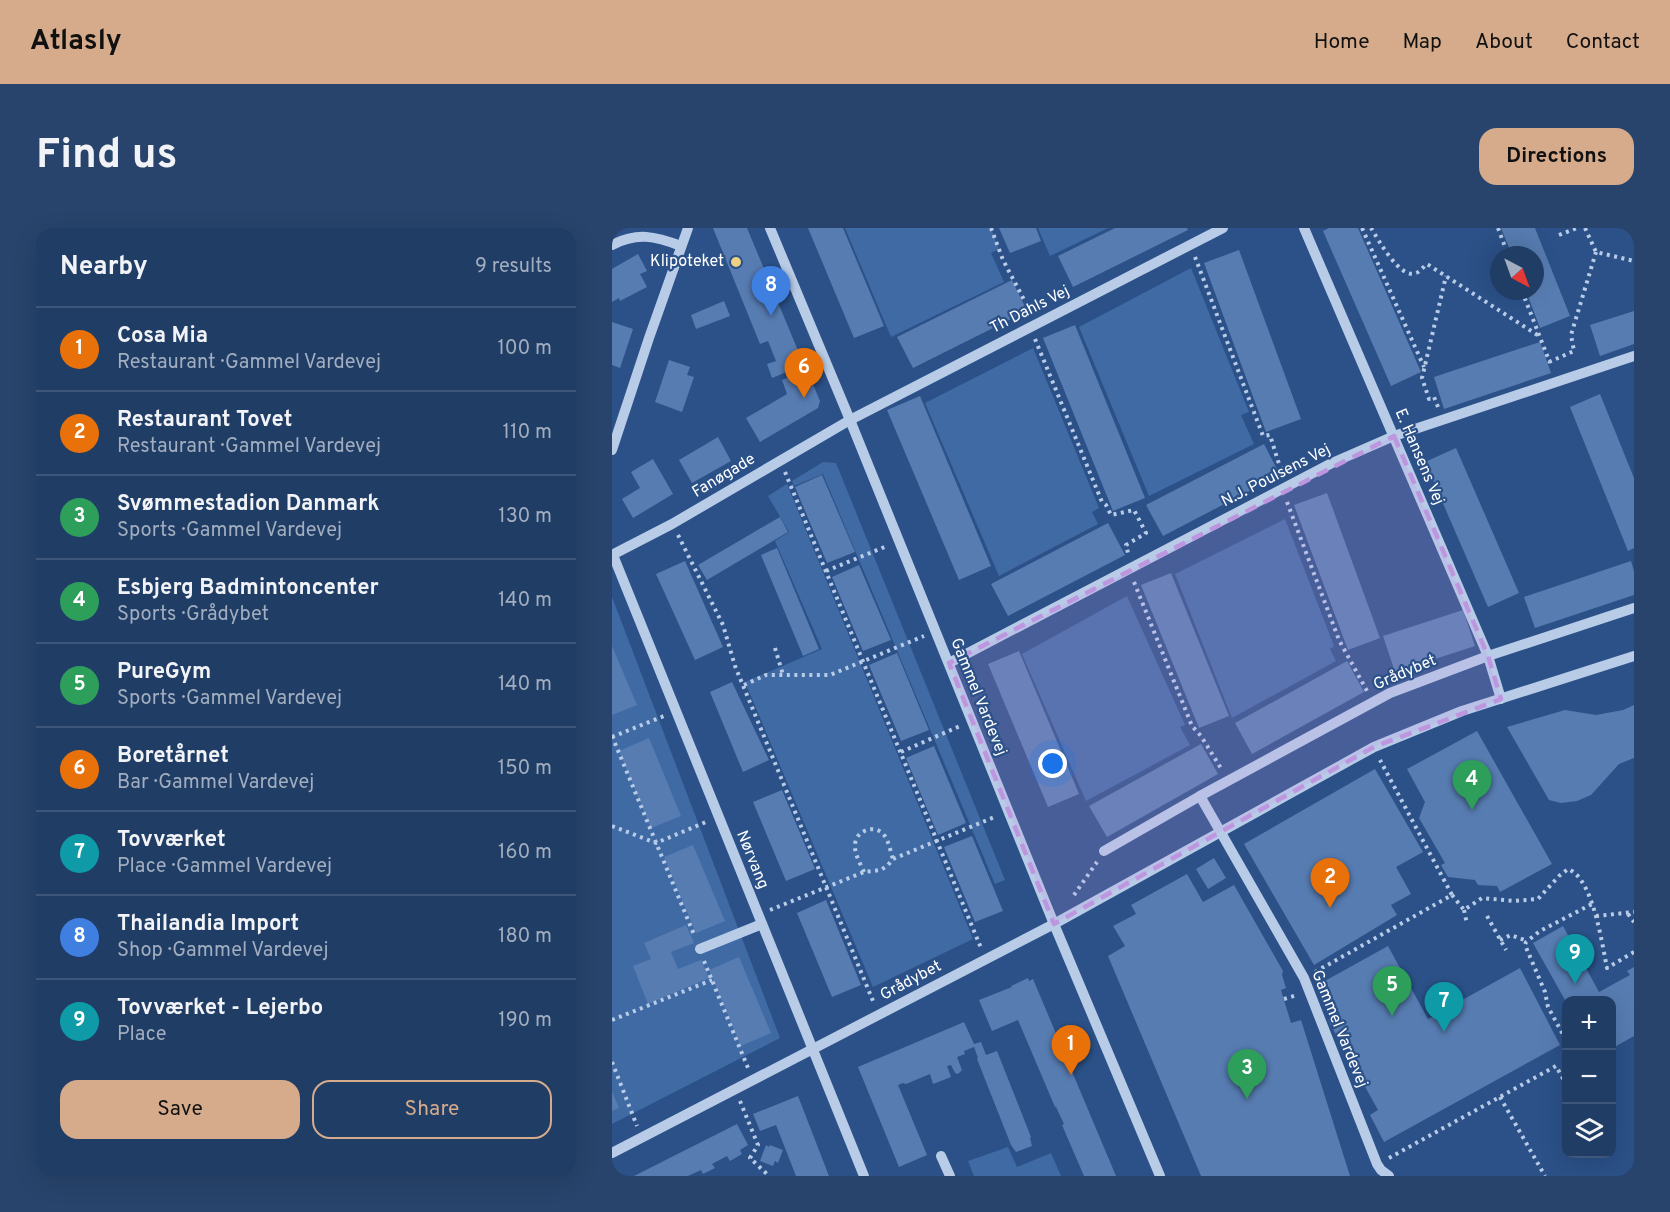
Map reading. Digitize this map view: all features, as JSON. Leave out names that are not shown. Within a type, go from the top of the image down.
[{"type":"street","points":[[612,450],[688,228]]},
{"type":"street","name":"Gammel Vardevej","points":[[770,228],[1054,924],[1160,1176]]},
{"type":"street","name":"Th Dahls Vej","points":[[850,420],[1223,228]]},
{"type":"street","name":"E. Hansens Vej","points":[[1304,228],[1488,656],[1501,699]]},
{"type":"street","points":[[612,245],[632,237],[645,236],[681,246]]},
{"type":"street","name":"N.J. Poulsens Vej","points":[[949,663],[1332,463],[1394,436],[1634,356]]},
{"type":"street","name":"Fanøgade","points":[[613,555],[672,524],[850,420]]},
{"type":"street","name":"Nørvang","points":[[613,555],[864,1176]]},
{"type":"street","name":"Grådybet","points":[[1104,851],[1390,693],[1488,656],[1634,608]]},
{"type":"street","name":"Grådybet","points":[[612,1153],[1054,924],[1374,747],[1462,711],[1634,656]]},
{"type":"street","points":[[1200,796],[1221,832]]},
{"type":"street","name":"Gammel Vardevej","points":[[1221,832],[1304,978],[1377,1164],[1389,1176]]},
{"type":"street","points":[[700,949],[760,919]]},
{"type":"street","points":[[941,1156],[950,1176]]},
{"type":"path","points":[[991,228],[1003,260],[1034,325],[1102,502],[1111,516],[1134,510],[1146,533],[1126,545],[1131,568],[1192,726],[1201,736],[1229,781]]},
{"type":"path","points":[[1362,228],[1424,369]]},
{"type":"path","points":[[1371,228],[1397,266],[1408,274],[1417,273],[1427,264],[1539,336]]},
{"type":"path","points":[[1498,228],[1505,246]]},
{"type":"path","points":[[1559,235],[1577,228]]},
{"type":"path","points":[[1549,362],[1574,351],[1571,335],[1596,252],[1585,228]]},
{"type":"path","points":[[1191,245],[1263,436],[1270,435],[1338,640],[1373,702]]},
{"type":"path","points":[[1373,252],[1382,246]]},
{"type":"path","points":[[1596,252],[1634,261]]},
{"type":"path","points":[[1443,420],[1434,397],[1430,399],[1422,378],[1446,276]]},
{"type":"path","points":[[1525,300],[1557,382]]},
{"type":"path","points":[[780,460],[986,959]]},
{"type":"path","points":[[672,524],[723,625],[731,655],[879,1015]]},
{"type":"path","points":[[826,571],[899,541]]},
{"type":"path","points":[[744,685],[766,675],[830,675],[936,632]]},
{"type":"path","points":[[775,648],[783,675]]},
{"type":"path","points":[[676,711],[612,737],[752,1080]]},
{"type":"path","points":[[901,752],[972,721]]},
{"type":"path","points":[[1374,747],[1452,895],[1464,910],[1467,924]]},
{"type":"path","points":[[760,919],[826,887],[864,872],[881,870],[893,859],[1008,811]]},
{"type":"path","points":[[612,826],[656,843],[719,817]]},
{"type":"path","points":[[864,872],[856,853],[855,842],[866,830],[873,829],[881,832],[893,859]]},
{"type":"path","points":[[1072,897],[1104,851]]},
{"type":"path","points":[[1464,910],[1482,898],[1514,901],[1538,899],[1568,869],[1579,878],[1592,904],[1607,968],[1634,952]]},
{"type":"path","points":[[1304,978],[1452,895]]},
{"type":"path","points":[[1562,1032],[1548,1006],[1545,992],[1525,945],[1540,931],[1592,904]]},
{"type":"path","points":[[1596,916],[1634,912]]},
{"type":"path","points":[[1628,913],[1634,922]]},
{"type":"path","points":[[1487,916],[1505,948],[1498,950]]},
{"type":"path","points":[[1500,940],[1511,934],[1527,941]]},
{"type":"path","points":[[612,1020],[712,980]]},
{"type":"path","points":[[612,1062],[641,1138]]},
{"type":"path","points":[[1377,1164],[1556,1066],[1562,1077]]},
{"type":"path","points":[[735,1089],[758,1145],[750,1158],[769,1176]]},
{"type":"path","points":[[1500,1097],[1545,1176]]},
{"type":"highlighted area","points":[[1394,436],[1488,656],[1501,699],[1374,747],[1054,924],[949,663]]},
{"type":"shaded area","points":[[845,228],[991,228],[999,249],[991,253],[1004,282],[891,337]]},
{"type":"shaded area","points":[[1038,228],[1108,228],[1050,256]]},
{"type":"shaded area","points":[[1191,268],[1249,412],[1241,415],[1254,444],[1149,496],[1079,327]]},
{"type":"shaded area","points":[[1033,348],[1099,508],[1092,512],[1098,524],[999,576],[925,403]]},
{"type":"shaded area","points":[[823,462],[836,463],[1005,880],[995,884],[823,474],[794,486],[792,481]]},
{"type":"shaded area","points":[[787,484],[973,939],[873,987],[745,682],[822,649],[775,541],[789,532],[768,496]]},
{"type":"shaded area","points":[[1285,519],[1334,646],[1330,649],[1336,661],[1232,718],[1175,574]]},
{"type":"shaded area","points":[[1127,596],[1185,725],[1180,727],[1190,745],[1086,801],[1022,654]]},
{"type":"shaded area","points":[[612,597],[780,1038],[612,1124]]},
{"type":"shaded area","points":[[1008,1147],[1017,1167],[1051,1153],[1061,1176],[974,1176],[968,1161]]},
{"type":"building","points":[[713,228],[747,228],[804,365],[772,378],[767,364],[776,361],[768,341],[760,344]]},
{"type":"building","points":[[808,228],[843,228],[884,326],[854,338]]},
{"type":"building","points":[[999,228],[1036,228],[1041,241],[1010,253]]},
{"type":"building","points":[[1115,228],[1187,228],[1188,230],[1073,287],[1058,256]]},
{"type":"building","points":[[1329,228],[1358,228],[1421,372],[1391,386],[1323,231]]},
{"type":"building","points":[[1501,228],[1535,228],[1542,246],[1508,246]]},
{"type":"building","points":[[1239,250],[1301,419],[1266,432],[1204,263]]},
{"type":"building","points":[[1544,251],[1570,316],[1540,328],[1529,300],[1544,300]]},
{"type":"building","points":[[638,254],[647,271],[640,274],[647,287],[620,301],[619,298],[612,302],[612,269]]},
{"type":"building","points":[[1012,280],[1027,311],[913,368],[897,337]]},
{"type":"building","points":[[724,301],[730,316],[696,329],[691,315]]},
{"type":"building","points":[[1634,311],[1634,344],[1600,356],[1590,325]]},
{"type":"building","points":[[612,322],[633,329],[620,368],[612,365]]},
{"type":"building","points":[[1075,325],[1145,498],[1113,511],[1043,338]]},
{"type":"building","points":[[1540,342],[1551,373],[1444,409],[1434,377]]},
{"type":"building","points":[[669,360],[690,367],[687,375],[694,377],[682,412],[655,402]]},
{"type":"building","points":[[807,370],[820,401],[818,408],[760,442],[746,418],[787,394],[782,380]]},
{"type":"building","points":[[1600,394],[1634,478],[1634,548],[1628,551],[1570,407]]},
{"type":"building","points":[[920,396],[991,566],[959,580],[887,410]]},
{"type":"building","points":[[718,437],[731,461],[692,483],[679,460]]},
{"type":"building","points":[[1264,444],[1280,475],[1163,536],[1146,505]]},
{"type":"building","points":[[1456,448],[1519,593],[1488,607],[1425,462]]},
{"type":"building","points":[[653,459],[673,494],[633,518],[622,499],[640,488],[631,472]]},
{"type":"building","points":[[822,475],[855,552],[827,563],[795,487]]},
{"type":"building","points":[[1327,493],[1380,638],[1348,650],[1294,505]]},
{"type":"building","points":[[780,517],[788,532],[707,580],[698,565]]},
{"type":"building","points":[[1108,523],[1125,555],[1008,616],[991,584]]},
{"type":"building","points":[[777,548],[819,649],[803,656],[761,555]]},
{"type":"building","points":[[685,561],[723,647],[695,660],[656,574]]},
{"type":"building","points":[[1631,561],[1634,571],[1634,595],[1535,628],[1524,597]]},
{"type":"building","points":[[859,565],[891,640],[863,651],[832,577]]},
{"type":"building","points":[[1171,573],[1229,716],[1199,728],[1141,585]]},
{"type":"building","points":[[1463,610],[1475,646],[1395,672],[1383,636]]},
{"type":"building","points":[[612,646],[637,705],[612,715]]},
{"type":"building","points":[[1019,651],[1079,794],[1048,807],[988,664]]},
{"type":"building","points":[[897,653],[929,730],[901,741],[869,665]]},
{"type":"building","points":[[1347,661],[1364,692],[1252,754],[1235,723]]},
{"type":"building","points":[[732,682],[769,760],[743,772],[710,692]]},
{"type":"building","points":[[1634,705],[1634,758],[1619,764],[1591,795],[1577,801],[1561,803],[1549,800],[1507,727],[1565,710],[1596,715],[1623,710]]},
{"type":"building","points":[[1477,731],[1552,864],[1500,892],[1497,886],[1478,885],[1475,880],[1448,877],[1441,865],[1445,863],[1419,818],[1425,802],[1407,769]]},
{"type":"building","points":[[649,738],[681,816],[651,828],[619,751]]},
{"type":"building","points":[[1201,744],[1218,774],[1107,837],[1089,806]]},
{"type":"building","points":[[934,746],[966,823],[938,835],[906,758]]},
{"type":"building","points":[[1375,769],[1423,852],[1396,867],[1411,894],[1391,905],[1397,915],[1314,965],[1244,844]]},
{"type":"building","points":[[782,790],[815,869],[786,881],[753,802]]},
{"type":"building","points":[[972,836],[1003,911],[975,922],[944,847]]},
{"type":"building","points":[[693,845],[725,921],[696,933],[664,857]]},
{"type":"building","points":[[1214,858],[1226,878],[1208,889],[1196,869]]},
{"type":"building","points":[[1187,874],[1203,902],[1234,885],[1283,971],[1286,988],[1281,990],[1291,1023],[1301,1020],[1350,1176],[1201,1176],[1108,956],[1125,946],[1113,926],[1136,914],[1131,905]]},
{"type":"building","points":[[826,900],[861,985],[832,997],[797,913]]},
{"type":"building","points":[[686,925],[694,943],[671,952],[678,969],[701,960],[709,978],[648,1004],[633,966],[651,959],[644,943]]},
{"type":"building","points":[[1563,926],[1599,992],[1630,975],[1627,971],[1634,967],[1634,1036],[1616,1046],[1616,996],[1563,996],[1533,943]]},
{"type":"building","points":[[1388,946],[1428,1019],[1520,968],[1560,1045],[1384,1142],[1370,1115],[1378,1110],[1328,1020],[1340,1014],[1323,982]]},
{"type":"building","points":[[739,957],[771,1033],[741,1046],[709,970]]},
{"type":"building","points":[[1028,978],[1029,981],[1033,979],[1116,1176],[1084,1176],[1062,1125],[1064,1124],[1056,1107],[1059,1106],[1055,1107],[1018,1020],[992,1031],[979,1000]]},
{"type":"building","points":[[964,1022],[974,1044],[981,1042],[986,1055],[997,1051],[1031,1137],[1032,1146],[1016,1152],[1011,1145],[974,1047],[957,1057],[962,1070],[958,1074],[951,1065],[947,1066],[951,1077],[933,1084],[930,1074],[898,1085],[927,1155],[899,1167],[858,1067]]},
{"type":"building","points":[[612,1091],[619,1108],[612,1111]]},
{"type":"building","points":[[798,1096],[829,1176],[796,1176],[776,1125],[760,1131],[753,1114]]},
{"type":"building","points":[[737,1124],[748,1145],[740,1150],[742,1154],[730,1161],[727,1156],[712,1164],[715,1168],[703,1174],[701,1170],[688,1176],[634,1176]]},
{"type":"building","points":[[766,1145],[783,1150],[778,1163],[775,1161],[773,1166],[760,1161]]},
{"type":"place","name":"Klipoteket","points":[[736,262]]},
{"type":"place","name":"Thailandia Import","points":[[771,316]]},
{"type":"place","name":"Boretårnet","points":[[804,398]]},
{"type":"place","name":"Esbjerg Badmintoncenter","points":[[1472,810]]},
{"type":"place","name":"Restaurant Tovet","points":[[1330,908]]},
{"type":"place","name":"Tovværket - Lejerbo","points":[[1575,984]]},
{"type":"place","name":"PureGym","points":[[1392,1016]]},
{"type":"place","name":"Tovværket","points":[[1444,1032]]},
{"type":"place","name":"Cosa Mia","points":[[1071,1075]]},
{"type":"place","name":"Svømmestadion Danmark","points":[[1247,1099]]}]
